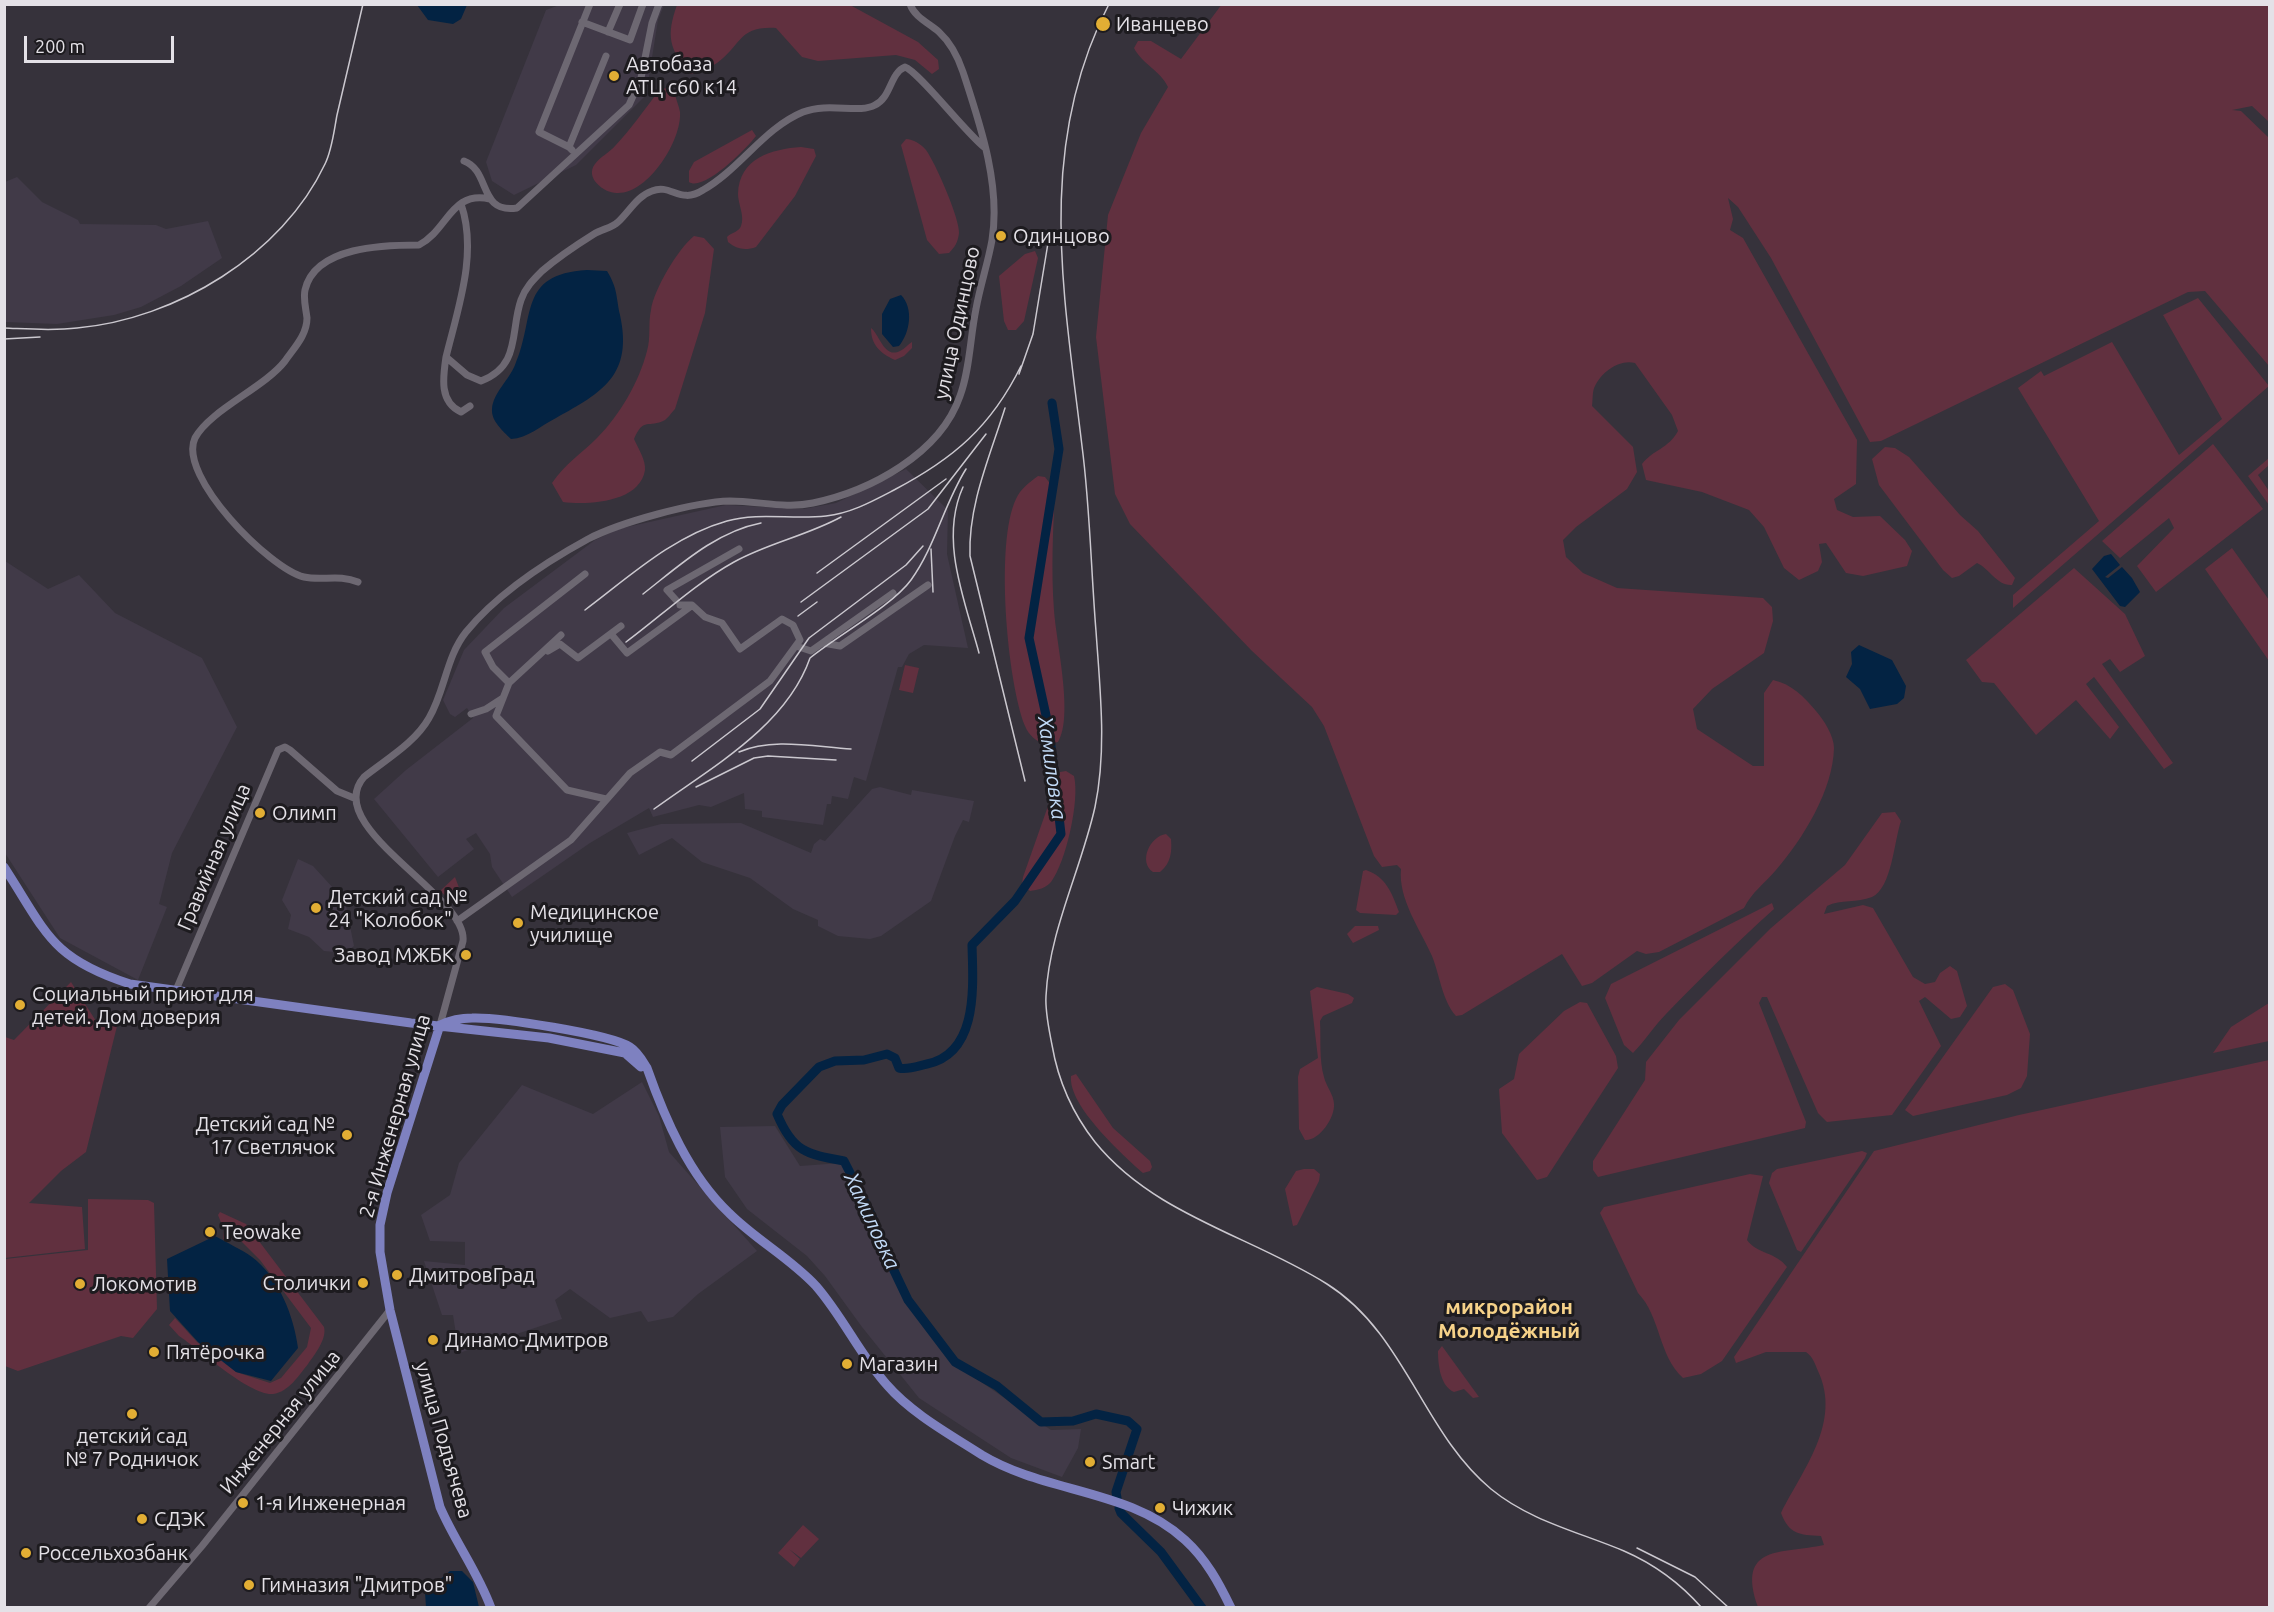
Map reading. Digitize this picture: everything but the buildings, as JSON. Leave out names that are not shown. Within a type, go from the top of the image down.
[{"type":"main road","points":[[4,867],[52,942],[69,957],[91,971],[130,984],[612,1049],[635,1059],[651,1081],[682,1150],[716,1200],[813,1283],[837,1312],[874,1369],[898,1397],[1002,1466],[1023,1476],[1113,1501],[1170,1528],[1200,1557],[1231,1608]]},
{"type":"main road","name":"2-я Инженерная улица","points":[[390,1311],[380,1252],[380,1225],[387,1193],[440,1024]]},
{"type":"main road","name":"улица Подъячева","points":[[390,1311],[440,1507],[449,1528],[480,1578],[491,1608]]},
{"type":"street","points":[[576,155],[569,147],[540,132],[590,4]]},
{"type":"street","points":[[608,32],[620,4]]},
{"type":"street","points":[[582,22],[630,40],[643,4]]},
{"type":"street","points":[[358,582],[348,578],[305,577],[280,564],[263,550],[211,496],[195,463],[193,445],[196,437],[209,423],[280,367],[296,346],[305,332],[307,320],[305,292],[308,282],[318,270],[353,249],[380,245],[420,245],[466,198],[478,196],[490,199],[507,210],[517,208],[576,155],[622,111],[636,93],[659,4]]},
{"type":"street","name":"улица Одинцово","points":[[354,798],[358,784],[364,777],[417,734],[430,717],[452,658],[467,631],[521,581],[545,565],[602,532],[637,520],[710,503],[729,501],[804,505],[834,497],[894,470],[935,440],[954,412],[964,385],[977,302],[992,239],[993,189],[984,147],[957,56],[938,31],[913,13],[910,4]]},
{"type":"street","points":[[569,147],[606,56]]},
{"type":"street","points":[[446,357],[476,381],[488,379],[505,363],[514,346],[518,311],[525,289],[544,269],[596,233],[619,221],[650,191],[661,189],[684,197],[693,197],[739,165],[779,125],[795,116],[828,106],[873,107],[885,96],[901,68],[909,68],[963,129],[984,147]]},
{"type":"street","points":[[464,161],[477,169],[490,199]]},
{"type":"street","points":[[461,204],[468,224],[469,248],[443,377],[447,398],[451,405],[461,411],[470,406]]},
{"type":"street","points":[[354,798],[357,811],[368,828],[457,921],[571,840],[630,774],[660,752],[671,754],[770,681],[800,647],[800,640],[793,625],[782,619],[740,648],[722,623],[705,617],[692,605],[678,603],[667,590],[739,549]]},
{"type":"street","points":[[509,683],[493,667],[485,652],[585,574]]},
{"type":"street","points":[[826,643],[840,646],[928,585]]},
{"type":"street","points":[[800,647],[811,651],[826,643],[893,593]]},
{"type":"street","points":[[611,634],[627,653],[692,605]]},
{"type":"street","points":[[535,659],[560,644],[578,658],[621,627]]},
{"type":"street","points":[[561,635],[509,683],[496,716],[567,790],[606,799]]},
{"type":"street","points":[[471,714],[486,709],[503,699]]},
{"type":"street","name":"Гравийная улица","points":[[176,990],[275,754],[280,748],[290,750],[337,791],[354,798]]},
{"type":"street","name":"2-я Инженерная улица","points":[[440,1024],[459,958],[463,933],[457,921]]},
{"type":"street","name":"Инженерная улица","points":[[148,1608],[202,1546],[390,1311]]},
{"type":"shaded area","points":[[562,4],[664,5],[658,20],[646,95],[576,165],[514,195],[492,181],[486,162],[546,10]]},
{"type":"shaded area","points":[[1222,4],[2269,5],[2269,122],[2252,106],[2232,110],[2241,111],[2269,138],[2269,366],[2205,291],[2188,292],[1881,441],[1870,442],[1771,258],[1738,207],[1728,198],[1733,219],[1730,230],[1743,238],[1857,440],[1856,484],[1834,499],[1837,510],[1853,517],[1880,516],[1905,540],[1912,551],[1907,566],[1863,576],[1846,573],[1826,543],[1819,544],[1822,562],[1818,571],[1799,580],[1784,568],[1764,527],[1749,510],[1702,492],[1646,480],[1642,464],[1670,442],[1678,431],[1672,415],[1635,363],[1617,365],[1602,376],[1594,388],[1592,406],[1633,447],[1637,472],[1627,489],[1576,527],[1563,540],[1566,557],[1583,573],[1617,588],[1763,598],[1772,607],[1773,621],[1764,653],[1712,689],[1693,709],[1697,729],[1753,766],[1764,766],[1764,693],[1773,680],[1797,692],[1822,719],[1834,743],[1832,764],[1822,797],[1806,829],[1786,858],[1755,892],[1744,908],[1659,952],[1646,954],[1637,951],[1592,983],[1582,986],[1562,954],[1462,1015],[1456,1016],[1447,1003],[1432,956],[1406,903],[1401,869],[1397,865],[1382,867],[1374,856],[1324,726],[1312,707],[1252,651],[1130,524],[1115,494],[1096,337],[1108,215],[1141,133],[1168,87],[1134,48],[1138,41],[1151,41],[1181,59]]},
{"type":"shaded area","points":[[677,5],[850,5],[918,42],[938,60],[939,69],[932,74],[915,60],[896,55],[818,61],[802,57],[776,28],[764,28],[747,33],[714,65],[690,74],[678,57],[672,42],[671,25]]},
{"type":"shaded area","points":[[665,88],[675,94],[680,112],[676,136],[669,150],[652,175],[641,184],[630,191],[613,193],[607,191],[594,180],[592,169],[615,146],[658,92]]},
{"type":"shaded area","points":[[752,130],[756,136],[725,167],[705,181],[689,182],[689,171],[694,162]]},
{"type":"shaded area","points":[[906,139],[917,142],[926,150],[941,178],[951,204],[959,233],[956,244],[949,253],[939,254],[927,240],[901,145]]},
{"type":"shaded area","points":[[801,147],[814,149],[816,156],[795,196],[756,247],[737,248],[728,242],[727,237],[739,230],[742,222],[738,194],[744,172],[751,164],[769,153]]},
{"type":"shaded area","points":[[17,177],[42,202],[78,220],[80,224],[156,225],[166,229],[208,221],[222,258],[181,286],[141,307],[114,315],[57,324],[5,322],[5,182]]},
{"type":"shaded area","points":[[694,236],[704,238],[714,249],[705,313],[675,409],[665,420],[644,425],[634,439],[645,466],[641,481],[623,495],[611,499],[585,503],[563,502],[552,483],[568,464],[605,429],[628,398],[647,351],[650,315],[657,291],[674,260]]},
{"type":"shaded area","points":[[1035,251],[1038,258],[1024,321],[1016,330],[1008,330],[1004,321],[999,276],[1025,254]]},
{"type":"shaded area","points":[[2198,298],[2269,386],[2013,608],[2013,595],[2099,521],[2018,388],[2041,371],[2044,376],[2112,342],[2179,455],[2222,419],[2163,315]]},
{"type":"shaded area","points":[[871,328],[890,352],[900,351],[912,342],[912,348],[904,356],[895,360],[877,348]]},
{"type":"shaded area","points":[[2213,444],[2263,509],[2156,592],[2137,566],[2174,528],[2169,518],[2120,558],[2102,541]]},
{"type":"shaded area","points":[[1885,447],[1895,448],[1909,457],[1960,515],[1978,531],[2015,578],[2012,585],[2002,583],[1977,563],[1959,576],[1952,578],[1943,570],[1879,485],[1872,459]]},
{"type":"shaded area","points":[[2269,458],[2269,465],[2258,475],[2269,491],[2269,505],[2248,476]]},
{"type":"shaded area","points":[[906,469],[948,510],[947,554],[968,648],[924,645],[909,654],[902,667],[898,667],[866,781],[854,777],[848,799],[832,796],[831,804],[827,804],[823,825],[762,817],[762,811],[745,809],[744,793],[711,807],[699,805],[653,817],[649,808],[590,843],[512,897],[492,867],[490,854],[476,833],[466,839],[474,849],[438,877],[374,799],[406,770],[473,718],[467,708],[455,717],[450,714],[443,700],[464,650],[504,608],[595,540],[618,529],[726,505],[803,509],[836,503]]},
{"type":"shaded area","points":[[1038,476],[1045,477],[1055,490],[1053,595],[1064,697],[1063,730],[1058,742],[1044,745],[1025,726],[1019,705],[1009,646],[1005,578],[1006,546],[1016,499],[1023,489]]},
{"type":"shaded area","points":[[2232,548],[2269,600],[2269,661],[2205,569]]},
{"type":"shaded area","points":[[5,561],[48,589],[79,575],[115,613],[202,658],[237,727],[172,853],[159,904],[167,907],[138,980],[60,938],[5,853]]},
{"type":"shaded area","points":[[2074,568],[2125,614],[2145,656],[2120,672],[2110,659],[2102,664],[2173,763],[2164,769],[2094,677],[2086,684],[2119,727],[2110,739],[2076,700],[2036,735],[1994,683],[1982,682],[1966,660]]},
{"type":"shaded area","points":[[905,665],[919,668],[913,693],[899,690]]},
{"type":"shaded area","points":[[1066,771],[1074,776],[1075,800],[1062,860],[1057,873],[1047,886],[1030,891],[1022,884],[1023,877],[1060,772]]},
{"type":"shaded area","points":[[880,787],[911,795],[912,790],[974,801],[969,822],[963,820],[955,836],[931,901],[881,936],[870,939],[838,936],[818,926],[818,920],[793,909],[750,878],[702,862],[672,838],[639,855],[627,833],[661,824],[741,823],[811,853],[814,844],[820,839],[825,841],[872,789]]},
{"type":"shaded area","points":[[1895,812],[1901,821],[1888,874],[1879,892],[1866,899],[1838,902],[1827,906],[1824,914],[1863,905],[1873,908],[1913,977],[1925,984],[1935,982],[1940,973],[1950,966],[1957,971],[1967,1006],[1960,1017],[1951,1019],[1925,997],[1919,1001],[1941,1046],[1892,1115],[1827,1122],[1818,1113],[1767,997],[1762,997],[1759,1003],[1806,1122],[1805,1128],[1598,1177],[1593,1170],[1593,1161],[1645,1080],[1646,1062],[1679,1020],[1771,928],[1845,865],[1882,813]]},
{"type":"shaded area","points":[[1166,834],[1171,839],[1170,857],[1160,872],[1153,872],[1146,862],[1148,850],[1155,839]]},
{"type":"shaded area","name":"Детский сад № 24 \"Колобок\"","points":[[298,859],[313,866],[345,901],[354,946],[345,953],[324,951],[309,937],[288,929],[291,915],[282,900]]},
{"type":"shaded area","points":[[1366,870],[1379,877],[1387,886],[1399,912],[1396,915],[1360,913],[1356,910],[1363,871]]},
{"type":"shaded area","points":[[455,877],[461,893],[451,901],[440,891]]},
{"type":"shaded area","points":[[1772,903],[1774,909],[1679,1001],[1633,1053],[1624,1045],[1605,998],[1611,984]]},
{"type":"shaded area","points":[[1355,926],[1378,926],[1379,930],[1353,943],[1347,934]]},
{"type":"shaded area","points":[[71,982],[96,1021],[109,1026],[118,1022],[86,1152],[61,1171],[29,1203],[82,1207],[85,1249],[5,1258],[5,1037],[14,1040]]},
{"type":"shaded area","points":[[2005,984],[2013,990],[2030,1034],[2027,1076],[2021,1088],[2007,1095],[1913,1116],[1905,1110],[1993,987]]},
{"type":"shaded area","points":[[1317,987],[1348,994],[1354,998],[1352,1003],[1323,1016],[1320,1021],[1322,1070],[1333,1097],[1334,1110],[1321,1133],[1305,1140],[1299,1129],[1298,1077],[1300,1069],[1318,1058],[1310,991]]},
{"type":"shaded area","points":[[1580,1002],[1587,1003],[1616,1056],[1618,1068],[1547,1177],[1537,1180],[1502,1133],[1499,1089],[1514,1079],[1519,1054],[1564,1011]]},
{"type":"shaded area","points":[[2269,1003],[2269,1041],[2213,1053],[2231,1027]]},
{"type":"shaded area","points":[[2269,1060],[2269,1607],[1758,1607],[1753,1587],[1753,1572],[1758,1562],[1779,1552],[1824,1545],[1821,1536],[1801,1534],[1791,1529],[1781,1513],[1817,1445],[1823,1427],[1824,1390],[1815,1363],[1806,1352],[1766,1352],[1736,1363],[1734,1357],[1874,1151],[2019,1115]]},
{"type":"shaded area","points":[[1076,1074],[1113,1128],[1150,1161],[1152,1167],[1150,1171],[1143,1173],[1098,1129],[1087,1115],[1072,1088],[1071,1076]]},
{"type":"shaded area","points":[[642,1082],[659,1116],[669,1152],[757,1251],[698,1294],[673,1317],[648,1322],[641,1311],[610,1318],[570,1289],[555,1300],[562,1319],[459,1353],[453,1315],[442,1315],[424,1261],[465,1265],[465,1242],[430,1241],[421,1215],[450,1195],[459,1163],[522,1085],[593,1114]]},
{"type":"shaded area","points":[[775,1126],[800,1166],[841,1163],[912,1308],[955,1364],[1051,1430],[1081,1429],[1078,1448],[1062,1477],[1011,1458],[919,1398],[807,1256],[747,1209],[725,1177],[720,1127]]},
{"type":"shaded area","points":[[1862,1151],[1867,1153],[1865,1158],[1801,1252],[1797,1250],[1769,1183],[1772,1173],[1777,1169]]},
{"type":"shaded area","points":[[1314,1169],[1320,1174],[1319,1181],[1297,1225],[1293,1226],[1285,1189],[1296,1171]]},
{"type":"shaded area","points":[[1750,1174],[1763,1176],[1747,1240],[1756,1248],[1778,1258],[1787,1267],[1722,1361],[1701,1374],[1683,1378],[1669,1358],[1651,1313],[1638,1293],[1600,1213],[1604,1207]]},
{"type":"shaded area","name":"Локомотив","points":[[88,1199],[148,1200],[154,1203],[157,1309],[133,1338],[121,1336],[18,1371],[5,1366],[5,1259],[88,1250]]},
{"type":"shaded area","points":[[220,1212],[246,1224],[324,1327],[322,1341],[314,1356],[293,1382],[279,1393],[263,1393],[238,1380],[179,1336],[169,1325],[175,1318],[197,1342],[236,1372],[270,1383],[281,1378],[307,1347],[311,1328],[260,1260],[238,1238],[223,1239],[224,1230],[218,1215]]},
{"type":"shaded area","points":[[1442,1346],[1479,1397],[1473,1398],[1464,1389],[1454,1392],[1446,1385],[1439,1362],[1438,1351]]},
{"type":"shaded area","points":[[803,1525],[819,1539],[801,1558],[789,1549],[800,1559],[794,1567],[778,1553]]},
{"type":"water","points":[[417,5],[467,5],[461,19],[453,24],[428,20]]},
{"type":"water","points":[[587,270],[607,271],[615,288],[623,336],[618,367],[600,390],[588,399],[528,434],[511,439],[495,422],[492,409],[495,397],[515,365],[533,301],[539,289],[549,280],[565,273]]},
{"type":"water","points":[[901,295],[908,307],[908,328],[903,341],[899,346],[893,347],[882,334],[882,314],[890,299]]},
{"type":"water","points":[[2111,554],[2120,565],[2105,577],[2108,578],[2122,567],[2140,592],[2125,607],[2120,606],[2092,569],[2104,556]]},
{"type":"water","points":[[1859,645],[1892,660],[1906,686],[1904,698],[1897,704],[1870,709],[1860,689],[1846,677],[1852,664],[1851,652]]},
{"type":"water","points":[[215,1236],[248,1254],[262,1265],[284,1298],[298,1348],[271,1381],[236,1372],[198,1342],[170,1311],[167,1259]]},
{"type":"water","points":[[450,1571],[462,1571],[473,1582],[479,1607],[426,1607],[425,1592]]},
{"type":"waterway","name":"Хамиловка","points":[[1052,403],[1059,449],[1029,638],[1049,729],[1061,834],[1015,901],[972,945],[972,997],[964,1032],[956,1046],[944,1057],[909,1068],[899,1068],[895,1058],[887,1054],[864,1060],[835,1061],[819,1067],[782,1105],[777,1114],[789,1136],[802,1149],[844,1161],[871,1214],[908,1300],[955,1362],[997,1386],[1041,1422],[1073,1421],[1096,1414],[1128,1421],[1137,1429],[1116,1492],[1117,1498]]},
{"type":"waterway","name":"Хамиловка","points":[[1119,1508],[1121,1513],[1161,1552],[1202,1608]]},
{"type":"railway","points":[[4,328],[50,330],[114,322],[151,311],[188,296],[222,277],[254,254],[282,227],[306,197],[325,164],[331,147],[363,4]]},
{"type":"railway","points":[[1109,4],[1086,58],[1071,112],[1063,167],[1061,222],[1063,277],[1087,492],[1102,741],[1095,807],[1059,924],[1048,972],[1047,1014],[1062,1084],[1073,1108],[1095,1142],[1119,1167],[1145,1188],[1174,1206],[1298,1267],[1327,1284],[1354,1305],[1376,1329],[1395,1356],[1448,1440],[1468,1466],[1491,1489],[1538,1518],[1624,1551],[1646,1562],[1676,1582],[1702,1608]]},
{"type":"railway","points":[[1019,374],[1033,334],[1049,237]]},
{"type":"railway","points":[[4,339],[40,337]]},
{"type":"railway","points":[[585,610],[652,559],[707,528],[739,518],[835,515],[869,503],[894,490],[935,466],[968,439],[997,407],[1021,366]]},
{"type":"railway","points":[[1005,408],[976,499],[970,537],[970,556],[1025,781]]},
{"type":"railway","points":[[801,602],[928,509],[986,434]]},
{"type":"railway","points":[[654,809],[744,744],[783,705],[799,683],[810,658],[878,610],[902,590],[927,554],[951,496],[966,469]]},
{"type":"railway","points":[[817,573],[946,479]]},
{"type":"railway","points":[[963,487],[956,507],[953,528],[954,549],[961,592],[979,653]]},
{"type":"railway","points":[[626,642],[720,570],[760,550],[841,517]]},
{"type":"railway","points":[[643,594],[698,551],[728,534],[761,523]]},
{"type":"railway","points":[[692,761],[760,709],[809,638],[906,565],[923,546]]},
{"type":"railway","points":[[931,549],[933,592]]},
{"type":"railway","points":[[798,616],[817,602]]},
{"type":"railway","points":[[739,752],[752,747],[780,744],[851,749]]},
{"type":"railway","points":[[696,787],[754,758],[768,756],[836,760]]},
{"type":"railway","points":[[1637,1548],[1695,1577],[1729,1608]]},
{"type":"place","name":"Иванцево","points":[[1103,24]]},
{"type":"place","name":"Автобаза АТЦ с60 к14","points":[[614,76]]},
{"type":"place","name":"Одинцово","points":[[1001,236]]},
{"type":"place","name":"Олимп","points":[[260,813]]},
{"type":"place","name":"Детский сад № 24 \"Колобок\"","points":[[316,908]]},
{"type":"place","name":"Медицинское училище","points":[[518,923]]},
{"type":"place","name":"Завод МЖБК","points":[[466,955]]},
{"type":"place","name":"Социальный приют для детей. Дом доверия","points":[[20,1005]]},
{"type":"place","name":"Детский сад № 17 Светлячок","points":[[347,1135]]},
{"type":"place","name":"Teowake","points":[[210,1232]]},
{"type":"place","name":"ДмитровГрад","points":[[397,1275]]},
{"type":"place","name":"Столички","points":[[363,1283]]},
{"type":"place","name":"Локомотив","points":[[80,1284]]},
{"type":"place","name":"Динамо-Дмитров","points":[[433,1340]]},
{"type":"place","name":"Пятёрочка","points":[[154,1352]]},
{"type":"place","name":"Магазин","points":[[847,1364]]},
{"type":"place","name":"детский сад № 7 Родничок","points":[[132,1414]]},
{"type":"place","name":"Smart","points":[[1090,1462]]},
{"type":"place","name":"1-я Инженерная","points":[[243,1503]]},
{"type":"place","name":"Чижик","points":[[1160,1508]]},
{"type":"place","name":"СДЭК","points":[[142,1519]]},
{"type":"place","name":"Россельхозбанк","points":[[26,1553]]},
{"type":"place","name":"Гимназия \"Дмитров\"","points":[[249,1585]]},
{"type":"district","name":"микрорайон Молодёжный","points":[[1509,1319]]}]
